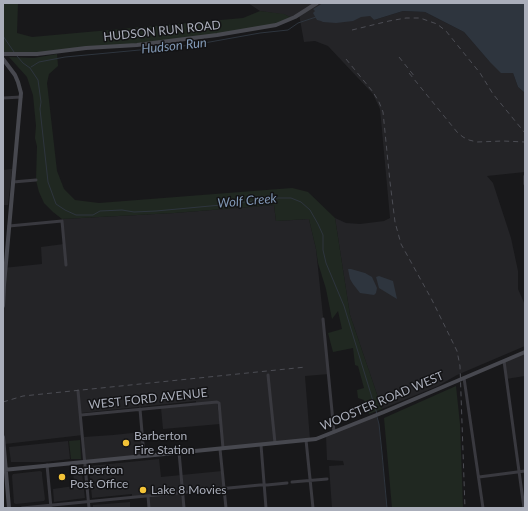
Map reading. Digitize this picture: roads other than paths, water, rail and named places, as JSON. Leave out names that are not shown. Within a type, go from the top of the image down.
[{"type":"main road","name":"HUDSON RUN ROAD","points":[[3,54],[37,54],[86,48],[162,43],[239,32],[276,25],[295,17],[317,3]]},
{"type":"main road","points":[[3,59],[15,75],[21,97],[3,306]]},
{"type":"main road","name":"WOOSTER ROAD WEST","points":[[4,469],[316,439],[370,418],[525,352]]},
{"type":"main road","points":[[3,437],[4,469],[9,508]]},
{"type":"street","points":[[3,98],[21,97]]},
{"type":"street","points":[[525,176],[525,184]]},
{"type":"street","points":[[13,182],[36,180]]},
{"type":"street","points":[[9,226],[62,221],[66,265]]},
{"type":"street","points":[[323,319],[334,432]]},
{"type":"street","points":[[504,361],[524,508]]},
{"type":"street","points":[[268,375],[275,443]]},
{"type":"street","points":[[464,378],[483,508]]},
{"type":"street","points":[[78,391],[89,508]]},
{"type":"street","name":"WEST FORD AVENUE","points":[[81,415],[217,402],[219,403],[222,448]]},
{"type":"street","points":[[140,409],[144,456]]},
{"type":"street","points":[[306,440],[313,508]]},
{"type":"street","points":[[260,445],[266,508]]},
{"type":"street","points":[[222,448],[226,508]]},
{"type":"street","points":[[179,452],[184,508]]},
{"type":"street","points":[[47,465],[51,507]]},
{"type":"street","points":[[479,477],[525,471]]},
{"type":"street","points":[[292,482],[328,479]]},
{"type":"street","points":[[22,508],[51,507],[287,482]]},
{"type":"street","points":[[148,496],[149,508]]},
{"type":"waterway","name":"Hudson Run","points":[[31,67],[39,62],[65,57],[193,45],[260,33],[288,30],[298,23],[316,17]]},
{"type":"waterway","name":"Wolf Creek","points":[[3,36],[14,52]]},
{"type":"waterway","name":"Wolf Creek","points":[[17,56],[30,68],[38,80],[48,182],[56,204],[65,210],[76,215],[93,215],[100,211],[156,211],[278,198],[291,198],[301,202],[310,210],[323,235],[323,250],[326,263],[344,306],[377,414]]},
{"type":"waterway","name":"Wolf Creek","points":[[377,417],[379,424],[387,508]]},
{"type":"railway","points":[[352,30],[406,18],[420,18],[437,24],[446,31],[480,73],[493,94],[525,133]]},
{"type":"railway","points":[[399,57],[415,77]]},
{"type":"railway","points":[[346,59],[373,92],[383,112],[395,222],[401,244],[432,300],[457,351],[460,366],[465,508]]},
{"type":"railway","points":[[409,73],[457,132],[463,137],[477,142],[525,142]]},
{"type":"railway","points":[[3,402],[23,396],[306,367]]},
{"type":"place","name":"Barberton Fire Station","points":[[126,443]]},
{"type":"place","name":"Barberton Post Office","points":[[62,477]]},
{"type":"place","name":"Lake 8 Movies","points":[[143,490]]}]
